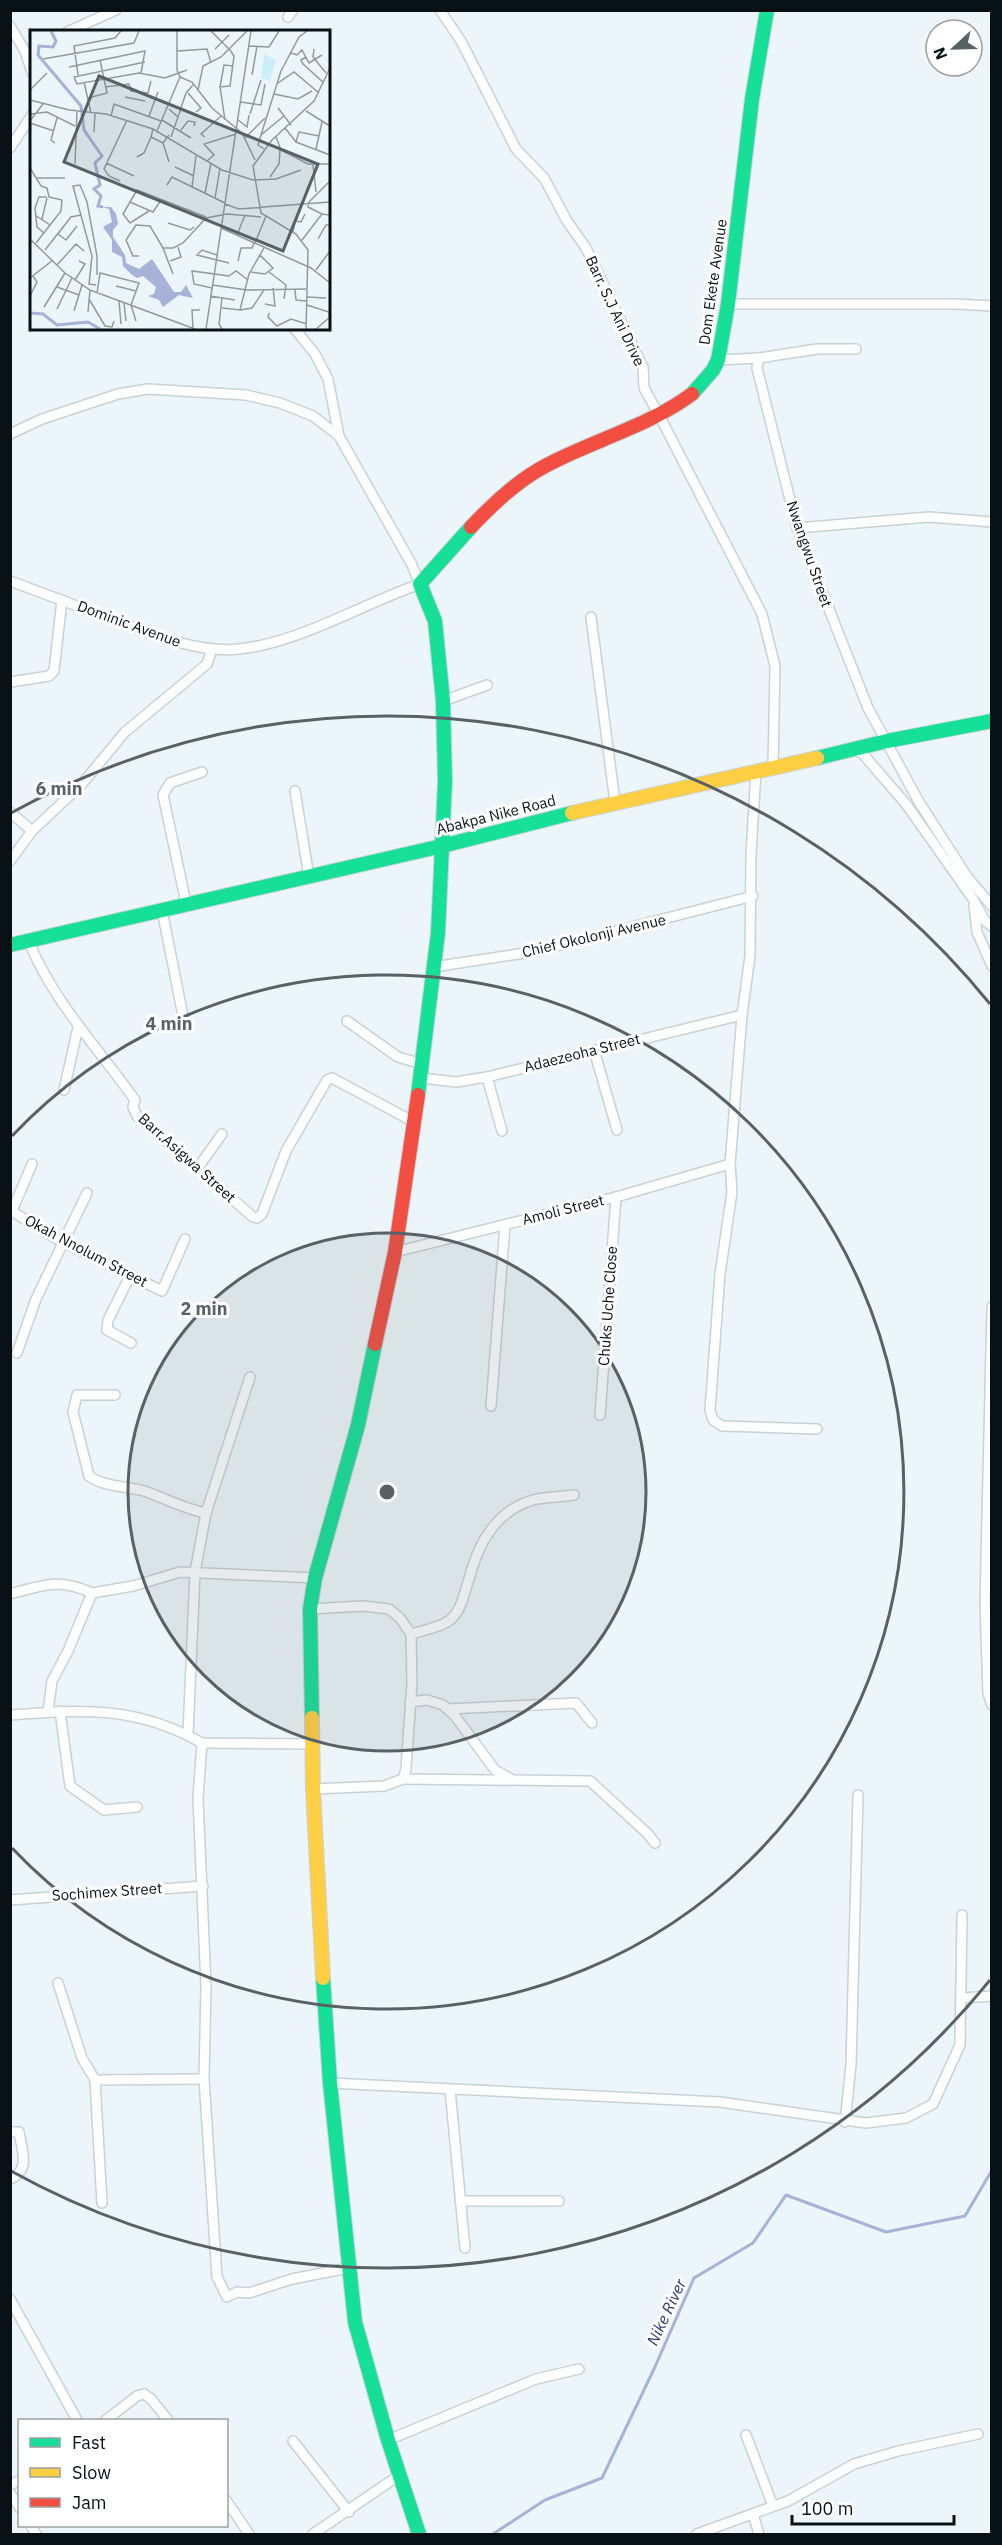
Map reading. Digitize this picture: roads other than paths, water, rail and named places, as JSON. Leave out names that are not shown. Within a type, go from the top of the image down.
[{"type":"main road","name":"Dom Ekete Avenue","points":[[420,584],[489,508],[513,488],[544,466],[659,415],[696,391],[718,360],[728,303],[752,99],[767,10]]},
{"type":"main road","points":[[419,2533],[388,2440],[355,2322],[348,2268],[330,2083],[313,1789],[310,1609],[315,1578],[358,1425],[395,1252],[422,1071],[438,933],[445,781],[443,701],[435,621],[420,584]]},
{"type":"main road","name":"Abakpa Nike Road","points":[[10,945],[442,846],[615,802],[887,741],[992,721]]},
{"type":"street","points":[[71,30],[116,10]]},
{"type":"street","name":"Barr. S.J Ani Drive","points":[[440,10],[461,41],[516,149],[544,178],[567,221],[586,248],[644,366],[644,388],[762,614],[775,666],[773,768]]},
{"type":"street","points":[[10,26],[28,49]]},
{"type":"street","points":[[10,148],[14,133],[30,117]]},
{"type":"street","points":[[728,303],[992,306]]},
{"type":"street","points":[[296,330],[315,354],[328,379],[339,436],[411,563],[420,584]]},
{"type":"street","points":[[718,360],[759,358],[817,348],[856,349]]},
{"type":"street","name":"Nwangwu Street","points":[[759,358],[757,368],[797,528],[868,708],[919,802],[968,878],[992,906]]},
{"type":"street","points":[[10,434],[42,419],[118,394],[148,390],[246,395],[280,402],[313,416],[339,436]]},
{"type":"street","points":[[797,528],[929,517],[992,522]]},
{"type":"street","name":"Dominic Avenue","points":[[10,581],[163,638],[212,649],[238,649],[278,642],[420,584]]},
{"type":"street","points":[[10,682],[49,676],[54,671],[62,600]]},
{"type":"street","points":[[591,617],[615,802]]},
{"type":"street","points":[[10,861],[32,831],[82,784],[125,732],[207,664],[212,649]]},
{"type":"street","points":[[443,701],[487,685]]},
{"type":"street","points":[[817,1429],[722,1426],[713,1420],[710,1410],[720,1274],[732,1192],[730,1164],[742,1015],[750,956],[753,896],[751,854],[756,772],[859,751],[906,804],[986,921],[992,926]]},
{"type":"street","points":[[186,903],[163,795],[170,783],[202,772]]},
{"type":"street","points":[[295,791],[309,877]]},
{"type":"street","points":[[10,812],[32,831]]},
{"type":"street","name":"Chief Okolonji Avenue","points":[[433,967],[538,951],[753,896]]},
{"type":"street","points":[[973,899],[977,932],[992,966]]},
{"type":"street","points":[[162,910],[184,1021]]},
{"type":"street","name":"Barr.Asigwa Street","points":[[29,942],[37,962],[78,1027],[135,1100],[133,1107],[137,1116],[253,1217],[257,1218],[262,1214],[286,1151],[327,1080],[332,1078],[414,1122]]},
{"type":"street","name":"Adaezeoha Street","points":[[347,1021],[422,1071],[456,1082],[487,1077],[742,1015]]},
{"type":"street","points":[[64,1090],[78,1027]]},
{"type":"street","points":[[594,1050],[617,1130]]},
{"type":"street","points":[[487,1077],[502,1131]]},
{"type":"street","points":[[197,1169],[222,1134]]},
{"type":"street","points":[[11,1210],[32,1164]]},
{"type":"street","name":"Amoli Street","points":[[395,1252],[616,1197],[730,1164]]},
{"type":"street","points":[[17,1353],[36,1299],[65,1243],[87,1193]]},
{"type":"street","name":"Chuks Uche Close","points":[[600,1415],[616,1197]]},
{"type":"street","name":"Okah Nnolum Street","points":[[11,1210],[65,1243],[162,1291],[185,1239]]},
{"type":"street","points":[[491,1406],[505,1225]]},
{"type":"street","points":[[131,1274],[108,1320],[107,1330],[131,1343]]},
{"type":"street","points":[[992,1307],[985,1603],[988,1694],[992,1705]]},
{"type":"street","points":[[188,1735],[195,1572],[206,1513],[250,1377]]},
{"type":"street","points":[[115,1395],[77,1395],[74,1402],[73,1412],[89,1476],[103,1482],[164,1498],[186,1509],[206,1513]]},
{"type":"street","points":[[411,1634],[448,1622],[455,1614],[462,1603],[473,1564],[491,1527],[498,1520],[513,1509],[533,1500],[574,1495]]},
{"type":"street","points":[[10,1594],[54,1583],[74,1585],[93,1593],[133,1586],[180,1572],[315,1578]]},
{"type":"street","points":[[48,1712],[52,1681],[68,1651],[93,1593]]},
{"type":"street","points":[[310,1609],[363,1606],[390,1609],[400,1617],[411,1634],[410,1702],[406,1769],[403,1779]]},
{"type":"street","points":[[410,1702],[432,1701],[448,1709],[495,1770],[513,1780]]},
{"type":"street","points":[[448,1709],[576,1703],[592,1723]]},
{"type":"street","points":[[10,1715],[91,1710],[123,1713],[188,1735],[202,1743],[312,1744]]},
{"type":"street","points":[[60,1711],[70,1786],[104,1810],[137,1806]]},
{"type":"street","points":[[202,1743],[198,1798],[207,2027],[204,2079],[217,2277],[227,2297],[237,2292],[249,2293],[292,2279],[348,2268]]},
{"type":"street","points":[[313,1789],[384,1786],[403,1779],[590,1781],[655,1843]]},
{"type":"street","points":[[845,2122],[852,2065],[858,1795]]},
{"type":"street","name":"Sochimex Street","points":[[10,1900],[203,1886]]},
{"type":"street","points":[[330,2083],[720,2102],[804,2113],[845,2122],[884,2123],[906,2118],[933,2104],[960,2045],[962,1915]]},
{"type":"street","points":[[58,1983],[82,2058],[95,2080],[102,2203]]},
{"type":"street","points":[[962,1998],[992,1996]]},
{"type":"street","points":[[95,2080],[204,2079]]},
{"type":"street","points":[[450,2089],[465,2248]]},
{"type":"street","points":[[10,2132],[19,2132],[25,2163],[21,2172],[10,2179]]},
{"type":"street","points":[[460,2200],[559,2201]]},
{"type":"street","points":[[10,2299],[76,2419]]},
{"type":"street","points":[[388,2440],[536,2379],[579,2369]]},
{"type":"street","points":[[108,2419],[137,2396],[144,2394],[151,2398],[167,2419]]},
{"type":"street","points":[[697,2535],[788,2501],[854,2464],[898,2451],[978,2434]]},
{"type":"street","points":[[746,2435],[773,2506]]},
{"type":"street","points":[[293,2440],[349,2512]]},
{"type":"street","points":[[313,2535],[401,2474]]},
{"type":"street","points":[[228,2503],[249,2535]]},
{"type":"street","points":[[753,2514],[759,2535]]},
{"type":"waterway","name":"Nike River","points":[[493,2534],[545,2500],[602,2478],[694,2278],[753,2243],[786,2195],[886,2232],[965,2216],[992,2170]]}]
